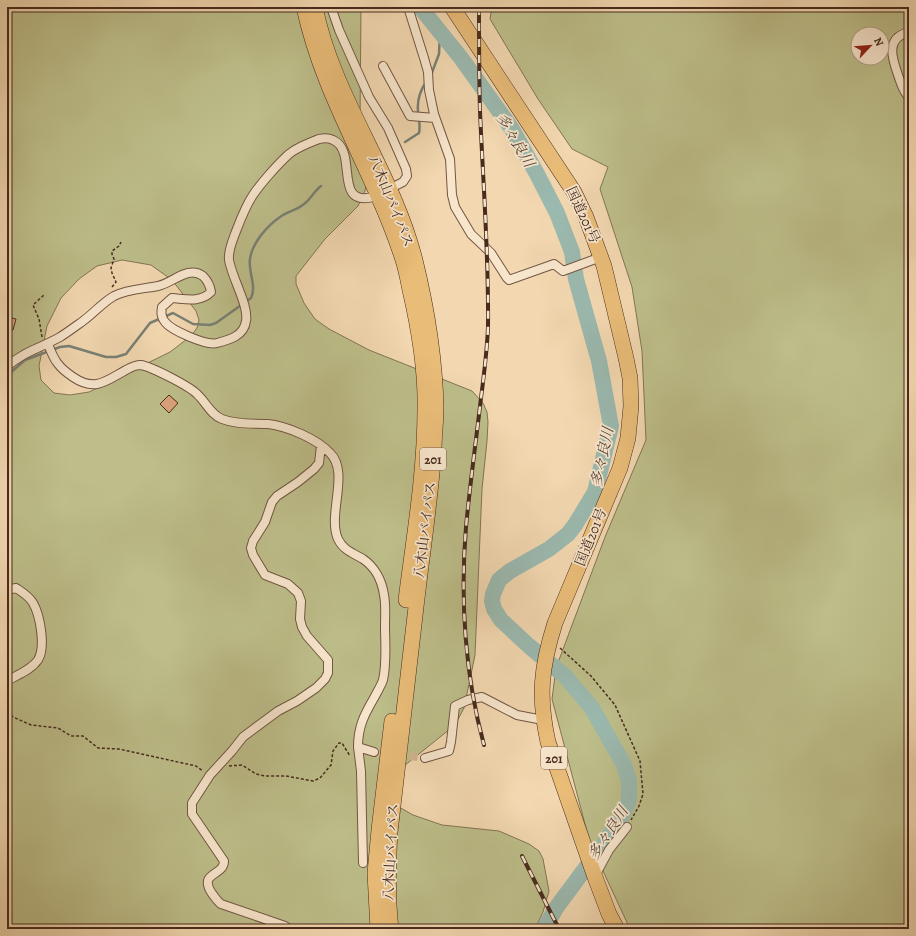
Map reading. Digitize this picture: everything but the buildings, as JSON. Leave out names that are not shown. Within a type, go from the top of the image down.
[{"type":"highway","name":"八木山バイパス","points":[[304,7],[323,73],[381,201],[404,261],[416,314],[423,362],[425,409],[420,477],[378,830],[375,873],[378,929]]},
{"type":"highway","name":"八木山バイパス","points":[[315,7],[325,46],[334,69],[392,195],[408,238],[426,310],[433,359],[436,409],[432,478],[390,832],[388,887],[391,929]]},
{"type":"highway","name":"国道201号","points":[[452,7],[574,192],[586,217],[596,259],[626,358],[630,378],[631,406],[628,438],[620,468],[554,623],[544,669],[541,694],[543,720],[548,742],[583,845],[609,914],[617,929]]},
{"type":"street","points":[[331,7],[339,30],[366,90],[388,128],[406,168],[407,176],[403,182],[393,187]]},
{"type":"street","points":[[408,7],[428,72],[429,90],[435,118],[450,159],[452,195],[455,206],[471,234],[491,253],[509,280],[554,264],[563,271],[596,259]]},
{"type":"street","points":[[909,32],[899,36],[892,46],[892,57],[896,70],[903,90],[909,97]]},
{"type":"street","points":[[383,66],[410,116],[435,118]]},
{"type":"street","points":[[7,366],[32,350],[47,344],[84,320],[101,304],[114,296],[136,289],[166,284],[178,276],[190,272],[200,274],[206,279],[210,286],[211,292],[207,296],[200,299],[172,298],[162,307],[161,313],[163,320],[168,325],[198,341],[214,344],[238,336],[245,325],[246,312],[228,258],[241,218],[252,196],[290,153],[320,139],[328,138],[341,146],[344,152],[352,194],[357,198],[364,200],[373,198]]},
{"type":"street","points":[[47,344],[57,364],[73,378],[83,383],[92,386],[99,385],[134,366],[141,365],[189,388],[196,393],[215,415],[223,419],[237,423],[270,424],[304,435],[331,453],[337,464],[338,476],[335,523],[336,535],[341,545],[371,565],[381,583],[384,595],[385,665],[382,682],[363,716],[358,735],[361,771],[363,863]]},
{"type":"street","points":[[289,929],[285,926],[221,904],[217,901],[207,882],[209,877],[222,868],[224,861],[192,814],[191,807],[210,775],[243,737],[278,711],[297,701],[316,688],[325,679],[328,673],[328,660],[307,636],[302,627],[300,619],[301,601],[298,593],[288,584],[265,575],[253,555],[251,548],[252,541],[264,522],[272,502],[277,496],[314,469],[319,463],[321,446]]},
{"type":"street","points":[[7,590],[16,588],[24,593],[32,602],[38,614],[41,649],[39,658],[34,666],[7,681]]},
{"type":"street","points":[[426,758],[449,752],[452,742],[455,706],[468,700],[482,698],[517,715],[543,720]]},
{"type":"street","points":[[358,747],[374,752]]},
{"type":"street","points":[[595,877],[612,845],[627,827]]},
{"type":"path","points":[[114,296],[112,288],[116,282],[111,268],[114,260],[112,251],[119,246],[121,242]]},
{"type":"path","points":[[44,294],[33,305],[39,318],[43,341],[47,344]]},
{"type":"path","points":[[549,642],[591,676],[615,705],[640,761],[643,794],[639,806],[627,827]]},
{"type":"path","points":[[7,712],[13,717],[31,725],[58,728],[70,736],[83,736],[98,748],[119,749],[196,766],[210,775]]},
{"type":"path","points":[[224,760],[227,765],[242,765],[256,774],[265,776],[286,776],[313,781],[320,778],[331,765],[333,751],[339,743],[342,743],[351,758]]},
{"type":"green space","points":[[7,7],[361,7],[360,121],[369,170],[365,191],[358,206],[325,239],[296,276],[296,284],[304,303],[315,319],[329,329],[369,350],[472,391],[483,403],[487,412],[488,422],[482,489],[475,655],[464,708],[455,725],[404,766],[399,807],[413,815],[442,825],[499,831],[529,844],[539,851],[543,859],[549,891],[543,912],[535,929],[7,929]],"holes":[[[122,260],[151,265],[172,280],[196,311],[199,320],[197,328],[191,336],[170,352],[89,392],[70,395],[54,393],[41,380],[39,366],[47,326],[61,298],[79,279],[97,266]]]},
{"type":"green space","points":[[492,7],[909,7],[909,929],[630,929],[590,843],[552,699],[556,668],[605,537],[646,440],[642,351],[632,287],[600,189],[608,167],[572,149],[538,99],[490,19]]},
{"type":"waterway","name":"多々良川","points":[[420,7],[461,58],[512,129],[557,213],[572,252],[576,279],[599,361],[611,426],[595,492],[575,525],[568,534],[549,549],[510,571],[499,580],[493,594],[492,601],[494,609],[501,620],[565,676],[592,708],[624,765],[629,781],[629,800],[623,814],[605,842],[556,908],[544,929]]},
{"type":"waterway","points":[[431,75],[439,54],[440,32]]},
{"type":"waterway","points":[[405,142],[419,133],[420,126],[418,104],[422,89],[426,82]]},
{"type":"waterway","points":[[7,386],[9,374],[25,360],[60,347],[69,346],[106,357],[116,357],[126,354],[150,323],[173,313],[193,324],[210,325],[216,323],[251,298],[253,293],[253,284],[250,259],[251,253],[261,235],[280,217],[306,202],[321,186]]},
{"type":"tunnel","points":[[374,752],[425,758]]},
{"type":"railway","points":[[479,7],[480,111],[487,246],[488,327],[466,527],[464,554],[464,609],[468,665],[472,692],[484,745]]},
{"type":"railway","points":[[522,856],[559,929]]}]
